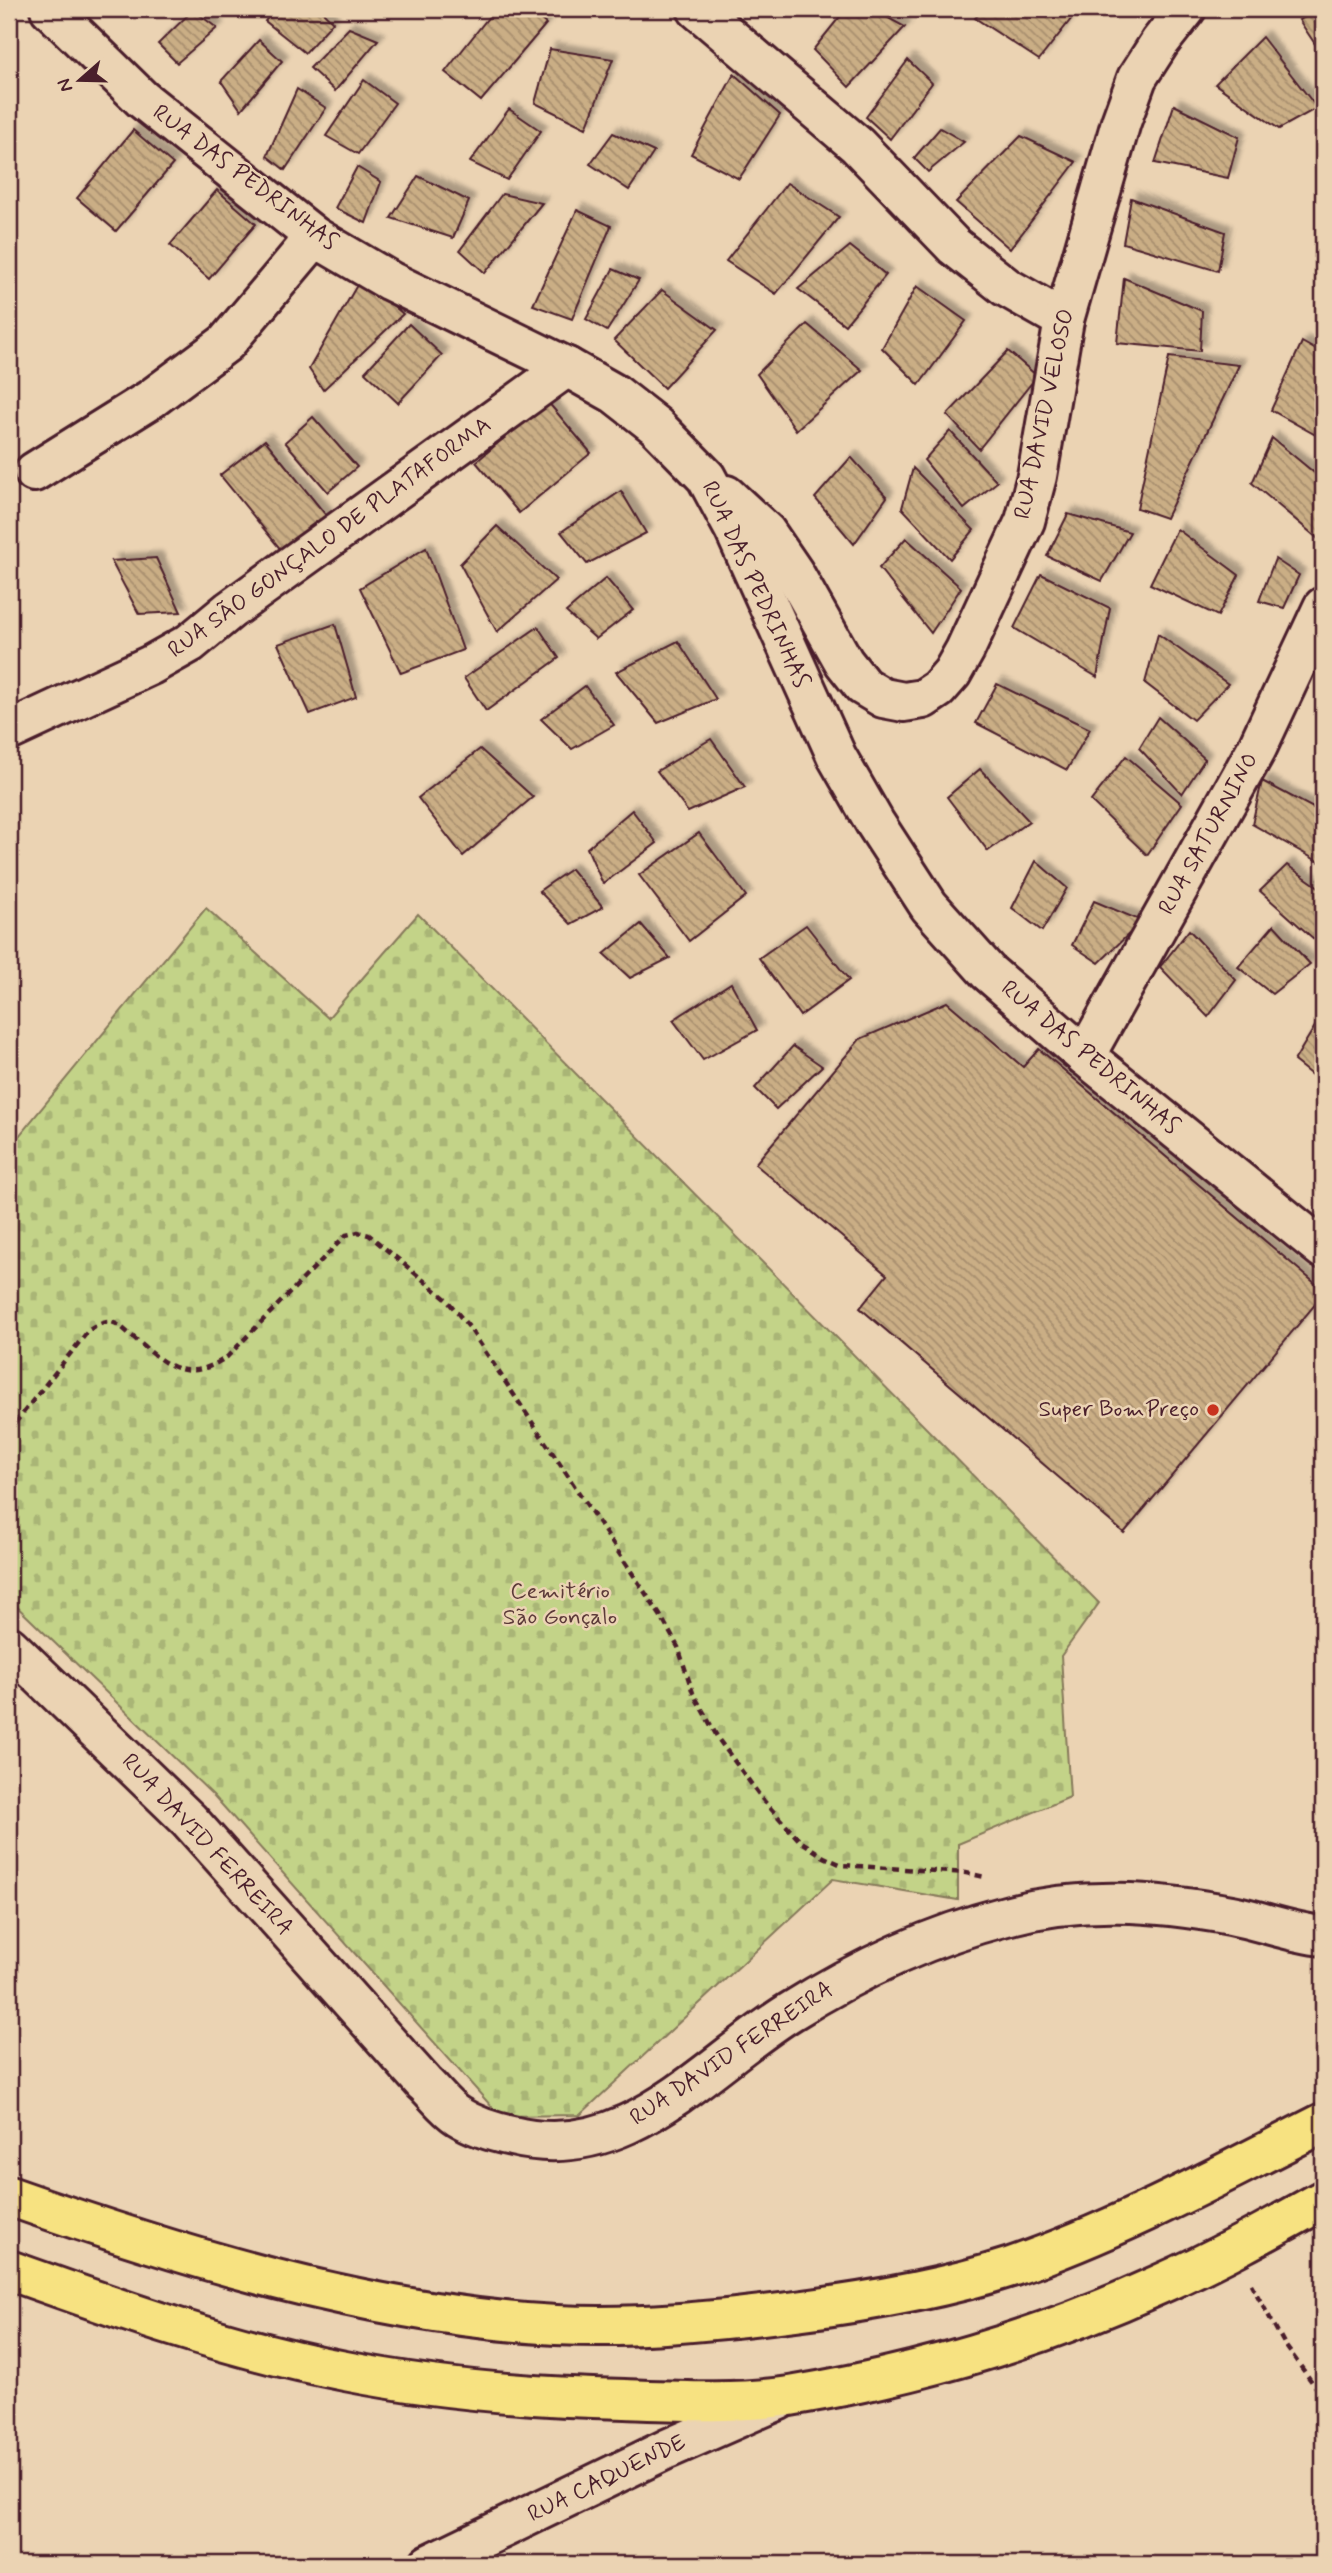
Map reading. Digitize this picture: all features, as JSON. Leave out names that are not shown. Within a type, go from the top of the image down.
[{"type":"main road","points":[[9,2196],[131,2239],[338,2293],[460,2315],[556,2325],[655,2325],[830,2307],[912,2292],[1010,2267],[1118,2224],[1323,2123]]},
{"type":"main road","points":[[9,2270],[142,2316],[232,2343],[344,2371],[446,2386],[558,2397],[701,2401],[787,2396],[962,2357],[1050,2328],[1157,2286],[1234,2249],[1323,2200]]},
{"type":"street","name":"RUA DAS PEDRINHAS","points":[[50,9],[142,99],[315,237],[390,281],[567,367],[615,394],[656,425],[706,477],[734,529],[837,757],[929,905],[988,972],[1085,1056],[1323,1249]]},
{"type":"street","points":[[697,9],[857,145],[954,246],[1006,287],[1063,320]]},
{"type":"street","name":"RUA DAVID VELOSO","points":[[706,477],[766,532],[794,573],[844,662],[863,686],[883,698],[904,702],[923,699],[938,689],[953,673],[1025,521],[1037,476],[1063,320],[1121,122],[1138,78],[1160,42],[1186,9]]},
{"type":"street","points":[[34,472],[151,399],[226,342],[315,237]]},
{"type":"street","name":"RUA SÃO GONÇALO DE PLATAFORMA","points":[[9,731],[106,687],[190,643],[230,610],[567,367]]},
{"type":"street","name":"RUA SATURNINO","points":[[1085,1056],[1257,748],[1323,607]]},
{"type":"street","name":"RUA DAVID FERREIRA","points":[[9,1646],[189,1820],[424,2083],[457,2115],[488,2130],[523,2139],[557,2143],[592,2138],[627,2125],[662,2105],[787,2014],[854,1973],[933,1939],[1007,1915],[1092,1901],[1147,1904],[1232,1916],[1319,1938]]},
{"type":"street","name":"RUA CAQUENDE","points":[[429,2564],[496,2550],[667,2449],[787,2396]]},
{"type":"path","points":[[15,1423],[89,1330],[98,1324],[109,1322],[119,1325],[160,1360],[196,1372],[227,1357],[346,1235],[358,1232],[369,1235],[446,1299],[469,1327],[660,1615],[678,1647],[694,1693],[719,1740],[763,1800],[799,1840],[824,1857],[842,1865],[966,1873],[991,1879]]},
{"type":"path","points":[[1234,2249],[1257,2297],[1285,2345],[1323,2397]]},
{"type":"green space","name":"Cemitério São Gonçalo","points":[[206,908],[328,1018],[418,914],[1099,1603],[1061,1656],[1070,1797],[958,1844],[958,1900],[833,1879],[580,2115],[500,2116],[214,1796],[9,1599],[9,1148]]},
{"type":"building","points":[[275,9],[320,9],[333,22],[305,53],[265,21]]},
{"type":"building","points":[[495,9],[528,9],[546,24],[481,101],[445,72]]},
{"type":"building","points":[[846,9],[872,9],[905,27],[849,87],[813,50]]},
{"type":"building","points":[[984,9],[1079,9],[1039,60],[975,18]]},
{"type":"building","points":[[1323,9],[1323,56],[1299,20]]},
{"type":"building","points":[[193,10],[217,28],[177,63],[158,44]]},
{"type":"building","points":[[349,28],[378,40],[335,91],[310,68]]},
{"type":"building","points":[[1262,37],[1317,108],[1279,129],[1215,84]]},
{"type":"building","points":[[259,40],[282,61],[241,110],[221,81]]},
{"type":"building","points":[[550,49],[613,59],[586,128],[535,103]]},
{"type":"building","points":[[908,60],[932,83],[890,139],[866,117]]},
{"type":"building","points":[[734,74],[780,115],[739,179],[691,154]]},
{"type":"building","points":[[364,80],[395,103],[358,154],[326,136]]},
{"type":"building","points":[[297,89],[326,108],[285,170],[267,156]]},
{"type":"building","points":[[1174,105],[1239,137],[1228,178],[1155,163]]},
{"type":"building","points":[[509,109],[541,131],[507,180],[470,162]]},
{"type":"building","points":[[940,128],[964,142],[928,172],[914,158]]},
{"type":"building","points":[[133,130],[173,164],[116,231],[77,198]]},
{"type":"building","points":[[613,133],[654,152],[629,190],[590,164]]},
{"type":"building","points":[[1021,136],[1076,162],[1010,249],[956,202]]},
{"type":"building","points":[[357,167],[381,182],[366,223],[335,208]]},
{"type":"building","points":[[418,176],[469,201],[453,238],[391,218]]},
{"type":"building","points":[[787,183],[839,217],[776,294],[726,261]]},
{"type":"building","points":[[217,190],[256,224],[209,279],[170,245]]},
{"type":"building","points":[[502,194],[542,203],[485,273],[460,250]]},
{"type":"building","points":[[1131,198],[1225,232],[1218,271],[1123,243]]},
{"type":"building","points":[[577,210],[611,226],[572,319],[533,305]]},
{"type":"building","points":[[850,246],[886,275],[845,325],[798,289]]},
{"type":"building","points":[[613,269],[639,280],[607,331],[586,319]]},
{"type":"building","points":[[361,278],[403,314],[323,390],[309,369]]},
{"type":"building","points":[[1124,278],[1202,311],[1200,351],[1117,343]]},
{"type":"building","points":[[917,286],[966,321],[919,385],[882,348]]},
{"type":"building","points":[[662,290],[717,330],[664,388],[614,340]]},
{"type":"building","points":[[409,324],[442,355],[398,403],[365,372]]},
{"type":"building","points":[[807,324],[862,370],[796,430],[757,374]]},
{"type":"building","points":[[1302,342],[1323,354],[1323,439],[1271,410]]},
{"type":"building","points":[[1008,351],[1037,376],[979,449],[947,415]]},
{"type":"building","points":[[1169,357],[1239,365],[1166,518],[1137,508]]},
{"type":"building","points":[[547,401],[591,453],[519,513],[476,462]]},
{"type":"building","points":[[313,417],[357,467],[328,492],[285,442]]},
{"type":"building","points":[[950,431],[997,482],[964,509],[924,460]]},
{"type":"building","points":[[1272,438],[1323,480],[1323,543],[1252,483]]},
{"type":"building","points":[[265,440],[329,519],[286,556],[220,475]]},
{"type":"building","points":[[851,457],[887,497],[854,544],[815,498]]},
{"type":"building","points":[[913,468],[974,530],[950,559],[902,508]]},
{"type":"building","points":[[621,491],[646,533],[587,564],[561,532]]},
{"type":"building","points":[[1068,514],[1130,532],[1102,581],[1047,556]]},
{"type":"building","points":[[497,526],[556,580],[497,632],[460,564]]},
{"type":"building","points":[[1177,529],[1239,575],[1218,616],[1150,584]]},
{"type":"building","points":[[906,538],[961,588],[931,633],[879,568]]},
{"type":"building","points":[[426,548],[463,650],[401,673],[360,588]]},
{"type":"building","points":[[156,558],[181,612],[139,614],[111,561]]},
{"type":"building","points":[[1275,559],[1299,575],[1284,608],[1259,601]]},
{"type":"building","points":[[1041,574],[1110,608],[1097,677],[1014,628]]},
{"type":"building","points":[[606,578],[633,610],[596,639],[566,612]]},
{"type":"building","points":[[335,624],[356,697],[310,714],[278,644]]},
{"type":"building","points":[[538,627],[559,658],[486,711],[464,678]]},
{"type":"building","points":[[1158,634],[1228,684],[1193,720],[1145,683]]},
{"type":"building","points":[[678,641],[716,699],[658,723],[616,672]]},
{"type":"building","points":[[997,684],[1090,729],[1067,770],[976,723]]},
{"type":"building","points":[[585,686],[614,725],[572,749],[541,719]]},
{"type":"building","points":[[1158,717],[1205,759],[1182,794],[1139,748]]},
{"type":"building","points":[[711,739],[745,787],[688,812],[657,771]]},
{"type":"building","points":[[480,749],[533,797],[463,856],[418,798]]},
{"type":"building","points":[[1126,756],[1182,804],[1147,855],[1091,801]]},
{"type":"building","points":[[980,769],[1029,821],[988,851],[947,797]]},
{"type":"building","points":[[1262,781],[1323,813],[1323,864],[1252,824]]},
{"type":"building","points":[[632,810],[657,843],[603,884],[587,848]]},
{"type":"building","points":[[699,833],[746,896],[689,941],[639,875]]},
{"type":"building","points":[[1036,861],[1067,888],[1042,931],[1012,908]]},
{"type":"building","points":[[1287,865],[1323,890],[1323,929],[1315,940],[1260,891]]},
{"type":"building","points":[[571,869],[603,907],[571,924],[539,891]]},
{"type":"building","points":[[1094,901],[1142,921],[1099,963],[1072,945]]},
{"type":"building","points":[[641,924],[670,958],[630,978],[604,954]]},
{"type":"building","points":[[806,925],[849,980],[800,1016],[759,958]]},
{"type":"building","points":[[1274,925],[1310,964],[1272,994],[1238,967]]},
{"type":"building","points":[[1189,930],[1236,980],[1208,1017],[1160,967]]},
{"type":"building","points":[[731,983],[757,1030],[703,1060],[673,1020]]},
{"type":"building","points":[[947,1002],[1023,1067],[1039,1049],[1323,1290],[1323,1295],[1124,1533],[860,1308],[887,1275],[755,1164],[860,1039]]},
{"type":"building","points":[[1323,1013],[1323,1084],[1294,1061]]},
{"type":"building","points":[[793,1046],[822,1066],[776,1109],[755,1088]]},
{"type":"place","name":"Super BomPreço","points":[[1213,1410]]}]
